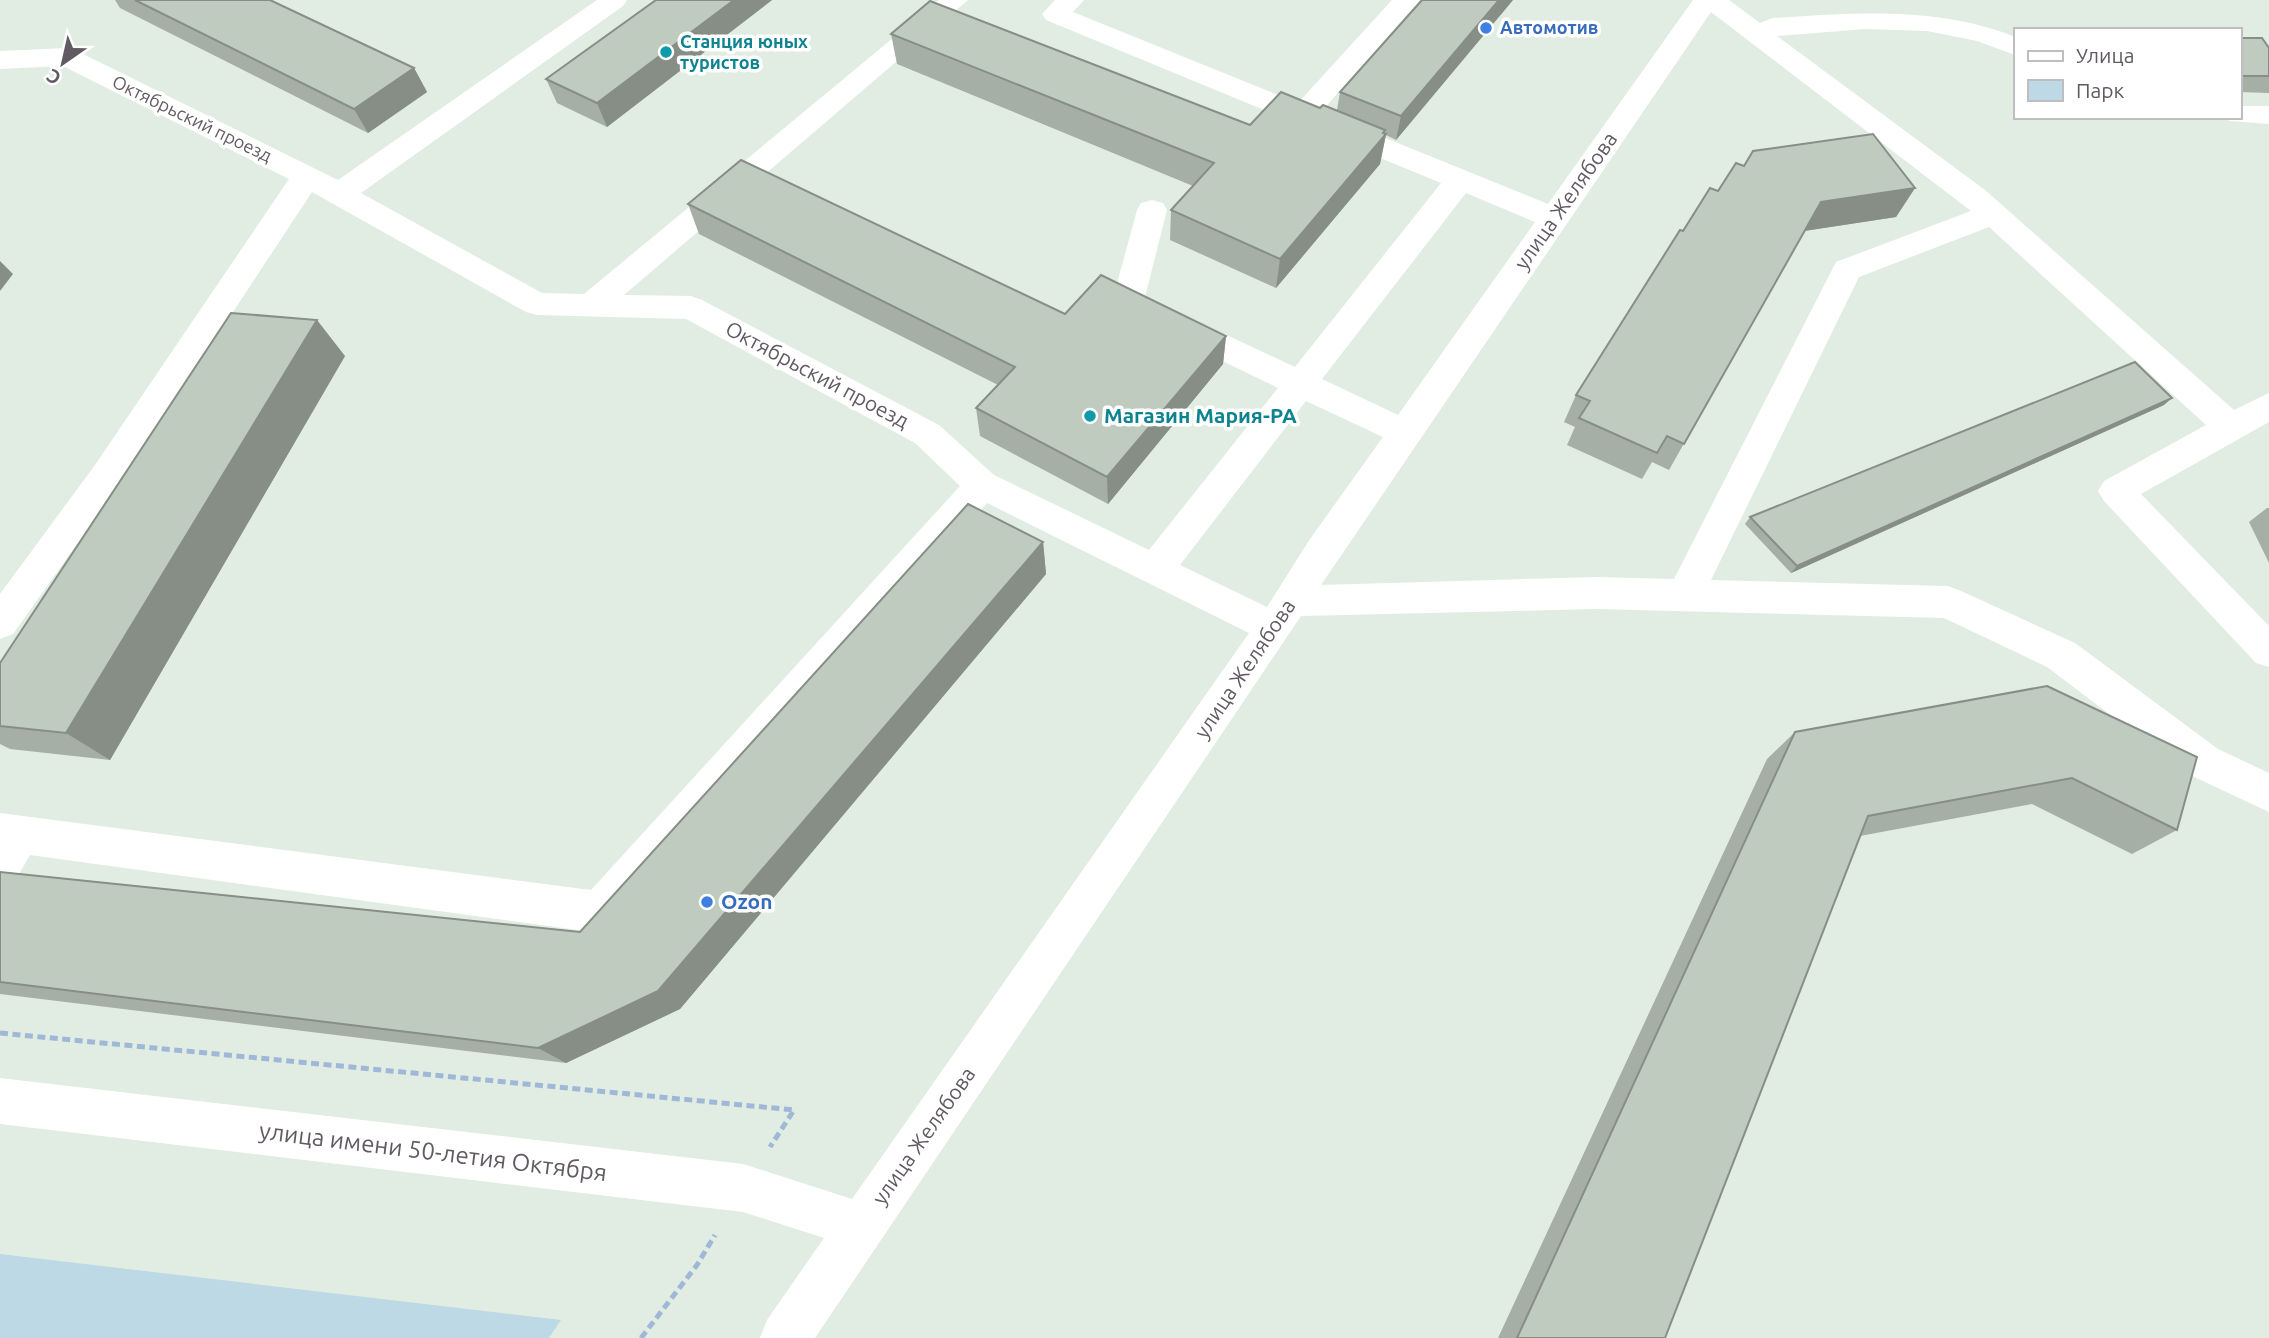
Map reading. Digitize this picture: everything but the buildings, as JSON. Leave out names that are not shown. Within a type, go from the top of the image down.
[{"type":"street","points":[[339,194],[614,0]]},
{"type":"street","points":[[590,306],[955,0]]},
{"type":"street","points":[[1071,0],[1055,14],[1554,218]]},
{"type":"street","points":[[1304,114],[1407,0]]},
{"type":"street","name":"улица Желябова","points":[[785,1338],[1283,614],[1323,550],[1706,0]]},
{"type":"street","points":[[1712,0],[1994,214],[2230,426]]},
{"type":"street","points":[[1760,35],[1773,26],[1904,20],[1987,33],[2014,46]]},
{"type":"street","name":"Октябрьский проезд","points":[[0,60],[67,57],[307,176],[537,304],[691,308],[927,434],[982,485],[1155,569],[1283,614]]},
{"type":"street","points":[[2241,115],[2269,115]]},
{"type":"street","points":[[0,623],[107,475],[307,176]]},
{"type":"street","points":[[1155,569],[1461,179]]},
{"type":"street","points":[[1152,210],[1128,302],[1405,433]]},
{"type":"street","points":[[1685,595],[1847,270],[1994,214]]},
{"type":"street","points":[[2269,407],[2230,426],[2116,491],[2269,651]]},
{"type":"street","points":[[6,845],[600,912],[982,485]]},
{"type":"street","points":[[1283,614],[1597,593],[1948,602],[2061,655],[2204,762],[2269,793]]},
{"type":"street","name":"улица имени 50-летия Октября","points":[[0,1101],[743,1188],[861,1226]]},
{"type":"path","points":[[0,1033],[794,1110]]},
{"type":"green space","points":[[0,1254],[561,1320],[549,1338],[0,1338]]},
{"type":"place","name":"Автомотив","points":[[1486,28]]},
{"type":"place","name":"Станция юных туристов","points":[[666,52]]},
{"type":"place","name":"Магазин Мария-РА","points":[[1090,416]]},
{"type":"place","name":"Ozon","points":[[707,902]]}]
